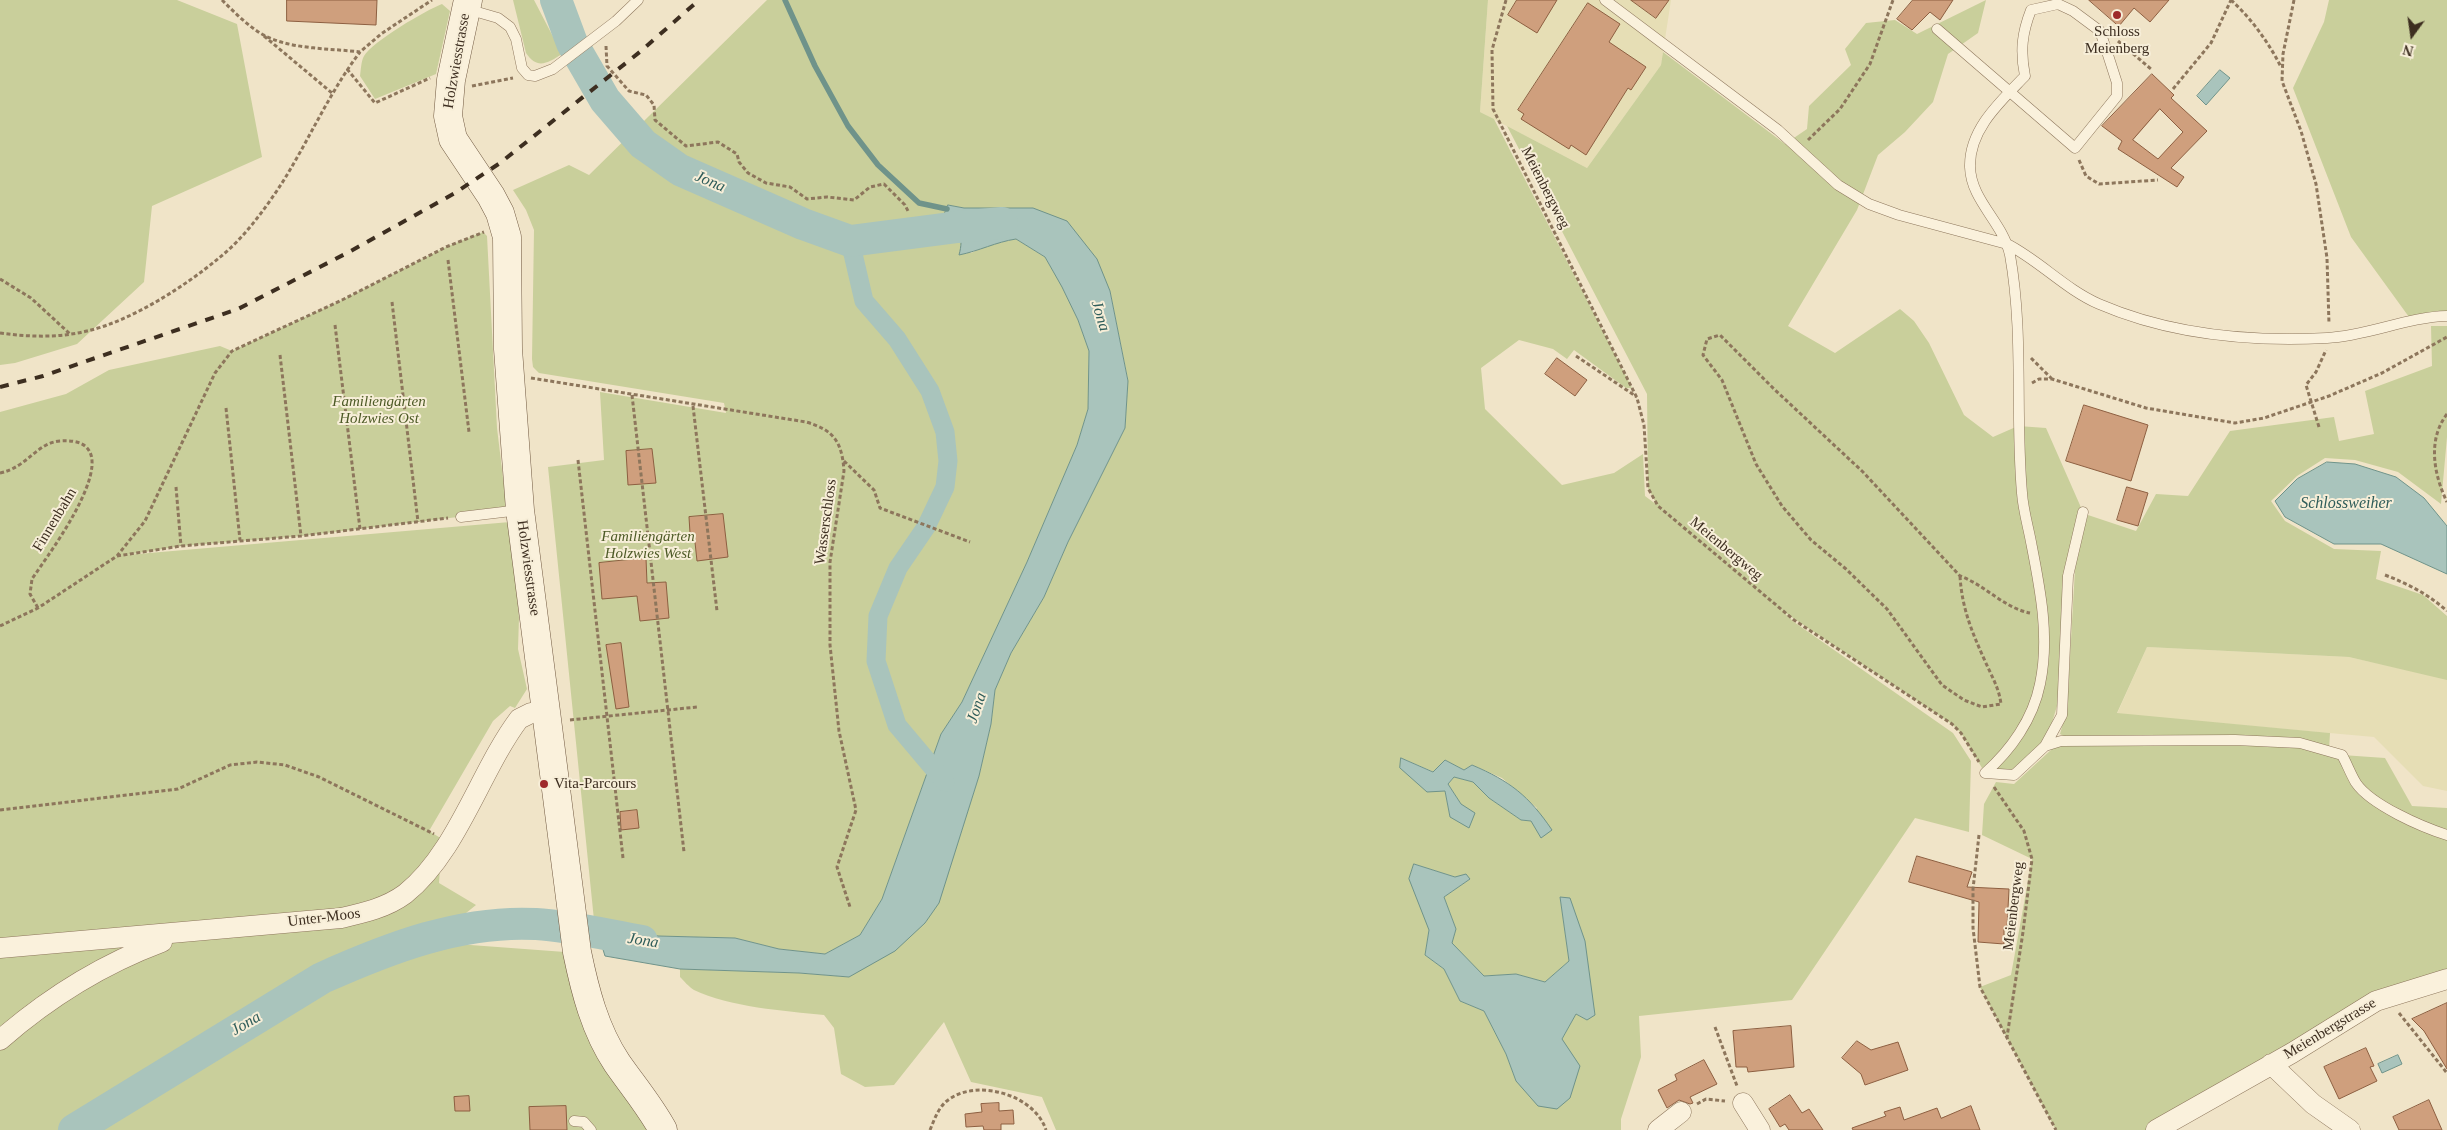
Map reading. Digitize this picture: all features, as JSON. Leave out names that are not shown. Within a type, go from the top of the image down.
[{"type":"street","name":"Holzwiesstrasse","points":[[468,5],[451,80],[448,116],[453,139],[492,196],[504,225],[508,251],[509,375],[520,510],[555,716],[570,904],[584,985],[599,1030],[617,1062],[654,1113],[663,1130]]},
{"type":"street","name":"Unter-Moos","points":[[0,948],[341,918],[368,912],[404,895],[429,868],[447,842],[517,722],[526,715],[555,716]]},
{"type":"street","points":[[0,1040],[30,1014],[125,956],[188,932]]},
{"type":"street","name":"Meienbergstrasse","points":[[2156,1130],[2376,1001],[2447,979]]},
{"type":"street","name":"Meienbergstrasse","points":[[2271,1064],[2314,1104],[2350,1130]]},
{"type":"street","points":[[1743,1103],[1760,1130]]},
{"type":"street","points":[[1658,1130],[1681,1112]]},
{"type":"lane","points":[[468,5],[498,18],[510,27],[516,39],[522,68],[528,74],[543,75],[607,28],[638,0]]},
{"type":"lane","points":[[1605,0],[1778,130],[1838,185],[1869,204],[1899,215],[2007,244],[2022,252],[2060,282],[2099,304],[2147,320],[2206,335],[2260,339],[2329,338],[2447,316]]},
{"type":"lane","points":[[1937,28],[2010,92],[2074,148],[2117,96],[2117,84],[2100,31],[2073,11],[2058,4],[2031,10],[2023,30],[2022,45],[2025,76],[2010,92],[1988,116],[1974,141],[1970,167],[1974,190],[2003,232],[2007,244],[2016,305],[2022,495],[2045,642],[2040,685],[2027,721],[2010,746],[1985,773]]},
{"type":"lane","points":[[461,517],[520,510]]},
{"type":"lane","points":[[1985,773],[2014,775],[2045,746],[2062,715],[2068,576],[2083,512]]},
{"type":"lane","points":[[2045,746],[2072,740],[2300,742],[2342,756],[2356,784],[2369,796],[2431,830],[2447,835]]},
{"type":"lane","points":[[574,1121],[584,1122],[591,1130]]},
{"type":"path","points":[[222,0],[296,65],[332,93]]},
{"type":"path","points":[[0,333],[30,336],[70,334],[100,327],[134,314],[220,258],[242,236],[282,183],[332,93],[360,52],[381,34],[432,0]]},
{"type":"path","name":"Meienbergweg","points":[[1506,0],[1492,50],[1493,109],[1637,398],[1644,425],[1648,488],[1658,506],[1794,620],[1952,724],[1961,732],[1985,773],[2024,831],[2032,859],[2007,1037]]},
{"type":"path","points":[[1798,149],[1840,109],[1870,64],[1893,0]]},
{"type":"path","points":[[2173,89],[2211,43],[2231,0],[2243,11],[2274,54],[2281,68]]},
{"type":"path","points":[[2294,0],[2281,68],[2282,82],[2301,131],[2316,184],[2327,258],[2329,338],[2319,366],[2306,385],[2320,427]]},
{"type":"path","points":[[607,28],[607,66],[629,91],[646,95],[654,105],[655,120],[686,146],[718,142],[737,154],[738,162],[748,173],[766,183],[790,187],[807,199],[827,197],[854,200],[870,187],[884,184],[905,205],[910,213]]},
{"type":"path","points":[[2100,31],[2114,37],[2151,69]]},
{"type":"path","points":[[262,34],[294,44],[360,52]]},
{"type":"path","points":[[347,69],[375,104],[436,75]]},
{"type":"path","points":[[469,86],[528,74]]},
{"type":"path","points":[[2074,148],[2086,176],[2100,184],[2158,180]]},
{"type":"path","points":[[0,626],[38,608],[118,556],[145,522],[216,372],[232,352],[446,247],[483,232]]},
{"type":"path","points":[[448,260],[469,432]]},
{"type":"path","points":[[0,279],[31,298],[70,334]]},
{"type":"path","points":[[392,302],[418,522]]},
{"type":"path","points":[[335,325],[360,529]]},
{"type":"path","points":[[1960,576],[1962,602],[1970,628],[1999,688],[2001,704],[1982,707],[1964,700],[1942,685],[1887,609],[1846,569],[1811,540],[1782,506],[1756,464],[1722,380],[1703,355],[1707,339],[1720,335],[1774,389],[1863,472],[1960,576],[1974,581],[2019,610],[2042,615]]},
{"type":"path","points":[[2018,391],[2039,379],[2052,379],[2146,408],[2235,423],[2264,418],[2311,402],[2382,373],[2447,337]]},
{"type":"path","points":[[2017,344],[2052,379]]},
{"type":"path","points":[[280,355],[301,536]]},
{"type":"path","points":[[1576,356],[1637,398]]},
{"type":"path","name":"Wasserschloss","points":[[509,375],[818,426],[832,434],[843,460],[843,484],[830,562],[830,645],[838,732],[856,810],[837,867],[850,907]]},
{"type":"path","points":[[632,395],[684,852]]},
{"type":"path","points":[[693,406],[717,611]]},
{"type":"path","points":[[226,408],[240,540]]},
{"type":"path","points":[[2447,414],[2438,425],[2434,454],[2437,481],[2447,502]]},
{"type":"path","name":"Finnenbahn","points":[[0,472],[19,467],[42,447],[53,442],[75,442],[84,446],[90,455],[92,470],[86,490],[32,579],[30,594],[38,608]]},
{"type":"path","points":[[578,460],[623,858]]},
{"type":"path","points":[[843,460],[874,490],[880,508],[970,542]]},
{"type":"path","points":[[176,487],[181,546]]},
{"type":"path","points":[[118,556],[181,546],[301,536],[461,517]]},
{"type":"path","points":[[2385,575],[2409,585],[2432,598],[2447,611]]},
{"type":"path","points":[[555,716],[607,716],[697,706]]},
{"type":"path","points":[[0,810],[159,792],[191,784],[230,765],[244,762],[271,763],[319,778],[412,822],[447,842]]},
{"type":"path","points":[[1979,835],[1973,908],[1980,987],[2056,1130]]},
{"type":"path","points":[[2390,996],[2398,1011],[2447,1073]]},
{"type":"path","points":[[1681,1112],[1706,1099],[1743,1103],[1715,1026]]},
{"type":"path","points":[[930,1130],[941,1106],[952,1097],[984,1088],[1023,1100],[1043,1121],[1046,1130]]},
{"type":"shaded area","points":[[1488,0],[1671,0],[1661,65],[1587,168],[1480,112]]},
{"type":"shaded area","points":[[2147,647],[2349,657],[2447,679],[2447,791],[2423,786],[2374,737],[2117,714]]},
{"type":"green space","points":[[0,0],[177,0],[237,24],[262,157],[152,206],[144,282],[77,344],[15,363],[0,365]]},
{"type":"green space","points":[[513,0],[534,0],[562,54],[543,63],[534,62],[530,58],[526,53]]},
{"type":"green space","name":"Familiengärten Holzwies West","points":[[767,0],[1488,0],[1480,112],[1494,119],[1632,388],[1626,388],[1574,350],[1567,359],[1553,349],[1519,340],[1481,368],[1485,409],[1562,485],[1614,473],[1643,454],[1645,496],[1657,505],[1648,488],[1647,394],[1507,126],[1587,168],[1661,65],[1663,52],[1785,144],[1807,129],[1809,106],[1851,65],[1845,49],[1866,23],[1895,20],[1917,34],[1986,0],[1978,33],[1948,54],[1933,102],[1905,132],[1878,155],[1857,210],[1788,326],[1835,353],[1900,309],[1914,321],[1929,343],[1964,415],[1993,437],[2018,426],[2046,428],[2083,512],[2068,576],[2060,696],[2045,746],[2014,775],[1985,773],[1961,733],[1952,724],[1781,610],[1794,622],[1953,733],[1971,761],[1969,832],[1915,818],[1792,1000],[1639,1016],[1641,1057],[1621,1119],[1621,1130],[1056,1130],[1042,1097],[971,1082],[944,1022],[894,1085],[865,1087],[841,1074],[834,1028],[824,1015],[758,1007],[708,996],[688,986],[680,977],[680,969],[799,973],[849,977],[925,923],[938,903],[979,776],[991,724],[995,690],[1011,653],[1044,597],[1068,542],[1125,428],[1128,380],[1110,291],[1033,208],[964,208],[948,205],[945,213],[955,223],[959,230],[962,244],[971,253],[993,243],[1016,239],[1045,257],[1062,286],[1078,320],[1089,351],[1088,409],[1077,445],[1027,562],[962,702],[941,734],[882,899],[860,935],[825,954],[779,949],[735,938],[658,936],[594,920],[548,467],[604,460],[600,392],[726,413],[724,403],[539,373],[533,367],[534,230],[526,210],[513,190],[569,165],[589,175]],"holes":[[[1401,758],[1434,772],[1445,760],[1464,770],[1472,765],[1502,778],[1537,808],[1531,821],[1521,820],[1489,798],[1473,782],[1454,777],[1448,784],[1461,804],[1450,817],[1445,791]],[[1414,864],[1455,877],[1470,879],[1444,897],[1456,929],[1451,943],[1484,976],[1516,974],[1545,982],[1569,961],[1560,897],[1587,1020],[1576,1014],[1562,1039],[1516,1081],[1506,1054],[1484,1011],[1460,1001],[1444,969],[1425,955],[1429,930]]]},
{"type":"green space","points":[[2329,0],[2447,0],[2447,315],[2409,317],[2351,237],[2293,88],[2324,22]]},
{"type":"green space","points":[[442,4],[450,11],[436,74],[375,99],[360,76],[364,56],[377,43],[412,19]]},
{"type":"green space","name":"Familiengärten Holzwies Ost","points":[[483,232],[487,236],[497,428],[507,511],[301,536],[181,546],[126,555],[510,522],[519,617],[518,649],[527,689],[515,708],[510,706],[493,721],[429,831],[447,842],[441,852],[439,883],[476,905],[430,942],[565,952],[650,1130],[0,1130],[0,412],[66,394],[109,370],[220,346],[232,351],[342,300],[446,247]]},
{"type":"green space","points":[[2431,326],[2447,326],[2447,437],[2441,504],[2398,472],[2355,460],[2325,458],[2297,476],[2271,501],[2285,521],[2334,549],[2381,551],[2376,579],[2423,595],[2447,616],[2447,680],[2349,657],[2147,647],[2117,713],[2330,733],[2329,750],[2342,755],[2385,758],[2412,806],[2447,808],[2447,979],[2376,1001],[2155,1130],[2056,1130],[1980,987],[2011,975],[2032,859],[1982,835],[1984,804],[1996,782],[2014,784],[2052,749],[2071,740],[2060,734],[2067,709],[2076,552],[2088,515],[2136,531],[2156,494],[2188,496],[2230,431],[2334,417],[2339,441],[2374,434],[2365,391],[2432,366]]},
{"type":"water","points":[[2220,70],[2230,78],[2206,105],[2197,96]]},
{"type":"water","points":[[948,205],[964,208],[1033,208],[1067,221],[1097,259],[1110,291],[1128,381],[1125,428],[1068,542],[1044,597],[1011,653],[995,690],[991,724],[979,776],[939,903],[925,923],[895,951],[849,977],[799,973],[680,969],[605,956],[594,920],[658,936],[735,938],[779,949],[825,954],[860,935],[882,899],[941,734],[962,702],[1027,562],[1077,445],[1088,409],[1089,351],[1078,320],[1045,257],[1016,239],[959,255],[960,231],[945,213]]},
{"type":"water","name":"Schlossweiher","points":[[2327,462],[2355,464],[2396,477],[2424,498],[2447,526],[2447,574],[2381,544],[2334,544],[2285,517],[2275,501],[2297,479]]},
{"type":"water","points":[[1401,758],[1433,772],[1445,760],[1464,770],[1472,765],[1485,771],[1518,791],[1544,818],[1552,830],[1541,838],[1531,821],[1521,820],[1489,798],[1473,782],[1454,777],[1448,784],[1461,804],[1475,813],[1469,828],[1450,817],[1445,791],[1427,792],[1400,768]]},
{"type":"water","points":[[1414,864],[1455,877],[1466,874],[1470,879],[1444,897],[1456,929],[1452,943],[1484,976],[1516,974],[1545,982],[1569,961],[1560,897],[1570,898],[1585,941],[1595,1015],[1587,1020],[1576,1014],[1562,1039],[1580,1066],[1570,1098],[1557,1109],[1538,1106],[1516,1081],[1506,1054],[1484,1011],[1460,1001],[1444,969],[1425,955],[1429,930],[1409,879]]},
{"type":"water","points":[[2398,1055],[2402,1064],[2382,1073],[2378,1064]]},
{"type":"building","points":[[287,0],[377,0],[376,25],[287,21]]},
{"type":"building","points":[[1517,0],[1557,0],[1537,33],[1508,15]]},
{"type":"building","points":[[1631,0],[1669,0],[1656,18]]},
{"type":"building","points":[[1913,0],[1953,0],[1940,20],[1930,12],[1912,30],[1897,19]]},
{"type":"building","name":"Schloss Meienberg","points":[[2089,0],[2169,0],[2150,22],[2134,8],[2119,26]]},
{"type":"building","points":[[1588,3],[1620,24],[1609,42],[1646,67],[1631,90],[1628,88],[1586,155],[1571,145],[1569,149],[1521,119],[1524,114],[1518,110]]},
{"type":"building","points":[[2152,74],[2174,95],[2171,98],[2207,131],[2171,168],[2184,177],[2177,187],[2118,149],[2122,141],[2102,126]],"holes":[[[2160,109],[2183,132],[2158,159],[2133,140]]]},
{"type":"building","points":[[1557,358],[1587,380],[1575,396],[1545,374]]},
{"type":"building","points":[[2084,405],[2148,425],[2131,481],[2066,461]]},
{"type":"building","points":[[652,449],[656,483],[628,485],[626,451]]},
{"type":"building","points":[[2127,487],[2148,493],[2138,526],[2117,520]]},
{"type":"building","points":[[723,514],[728,557],[697,561],[694,533],[690,533],[689,517]]},
{"type":"building","points":[[646,558],[647,583],[666,582],[669,618],[640,621],[637,596],[602,599],[599,563]]},
{"type":"building","points":[[621,643],[629,707],[616,709],[606,645]]},
{"type":"building","points":[[637,810],[639,828],[621,830],[620,812]]},
{"type":"building","points":[[1917,856],[1972,872],[1967,887],[2009,889],[2007,928],[2004,929],[2004,944],[1978,942],[1979,902],[1909,882]]},
{"type":"building","points":[[2447,1003],[2447,1069],[2424,1031],[2412,1019]]},
{"type":"building","points":[[1791,1026],[1794,1067],[1748,1072],[1747,1067],[1736,1067],[1733,1031]]},
{"type":"building","points":[[1857,1041],[1871,1050],[1898,1042],[1908,1070],[1865,1085],[1861,1074],[1842,1058]]},
{"type":"building","points":[[2366,1048],[2374,1066],[2370,1067],[2377,1081],[2339,1099],[2324,1067]]},
{"type":"building","points":[[1704,1060],[1717,1084],[1690,1097],[1693,1103],[1690,1104],[1679,1100],[1667,1108],[1658,1090],[1677,1080],[1675,1075]]},
{"type":"building","points":[[1790,1095],[1802,1113],[1809,1109],[1823,1130],[1789,1130],[1785,1124],[1780,1127],[1769,1109]]},
{"type":"building","points":[[469,1096],[470,1111],[455,1111],[454,1097]]},
{"type":"building","points":[[2429,1100],[2442,1130],[2399,1130],[2393,1117]]},
{"type":"building","points":[[999,1103],[999,1111],[1013,1110],[1014,1124],[1001,1124],[1001,1130],[984,1130],[983,1126],[966,1127],[965,1114],[982,1112],[981,1104]]},
{"type":"building","points":[[566,1106],[567,1130],[530,1130],[529,1107]]},
{"type":"building","points":[[1971,1106],[1980,1130],[1853,1130],[1852,1128],[1886,1116],[1884,1112],[1900,1107],[1904,1120],[1937,1108],[1941,1118]]},
{"type":"waterway","name":"Jona","points":[[556,0],[572,43],[605,100],[643,144],[680,170],[803,224],[850,241],[1002,223]]},
{"type":"waterway","points":[[785,0],[815,66],[848,126],[878,165],[919,203],[947,209]]},
{"type":"waterway","points":[[850,241],[864,301],[897,339],[930,391],[945,432],[948,461],[945,487],[926,527],[898,568],[878,616],[876,661],[897,725],[945,782]]},
{"type":"waterway","name":"Jona","points":[[74,1130],[322,978],[373,956],[426,938],[480,927],[536,924],[642,941]]},
{"type":"railway","points":[[0,387],[43,376],[238,309],[349,252],[455,193],[500,163],[641,51],[699,0]]},
{"type":"place","name":"Schloss Meienberg","points":[[2117,15]]},
{"type":"place","name":"Vita-Parcours","points":[[544,784]]}]
